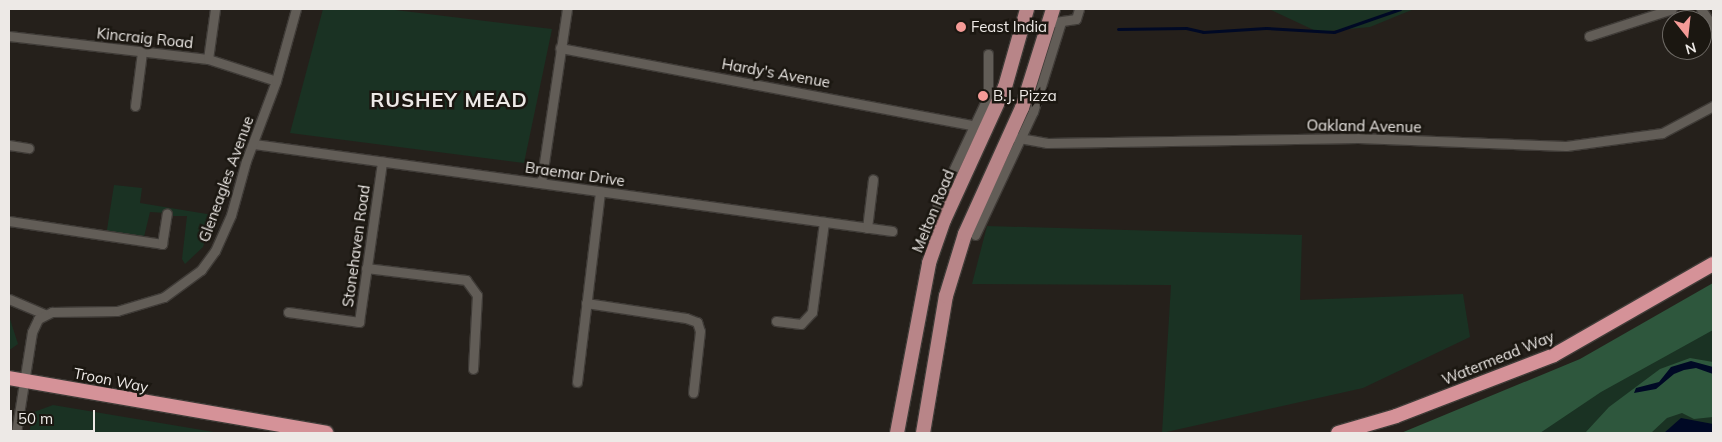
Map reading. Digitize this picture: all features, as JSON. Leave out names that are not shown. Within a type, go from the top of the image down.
[{"type":"highway","name":"Watermead Way","points":[[1338,433],[1396,416],[1554,355],[1713,264]]},
{"type":"highway","name":"Troon Way","points":[[16,379],[326,433]]},
{"type":"main road","name":"Melton Road","points":[[897,433],[928,263],[980,126],[1005,87],[1027,9]]},
{"type":"main road","points":[[922,433],[946,296],[970,235],[1014,137],[1022,108],[1054,17]]},
{"type":"main road","points":[[942,227],[970,235]]},
{"type":"street","points":[[208,59],[214,9]]},
{"type":"street","name":"Gleneagles Avenue","points":[[44,314],[63,311],[117,311],[164,297],[183,284],[215,251],[276,81],[296,9]]},
{"type":"street","points":[[541,183],[567,9]]},
{"type":"street","points":[[1054,17],[1076,19],[1079,9]]},
{"type":"street","points":[[1589,36],[1672,9]]},
{"type":"street","points":[[1701,9],[1713,27]]},
{"type":"street","name":"Kincraig Road","points":[[9,36],[208,59],[276,81]]},
{"type":"street","name":"Hardy's Avenue","points":[[560,48],[980,126]]},
{"type":"street","points":[[135,106],[142,52]]},
{"type":"street","points":[[937,205],[980,126],[988,96],[988,54]]},
{"type":"street","name":"Oakland Avenue","points":[[1014,137],[1048,143],[1358,138],[1566,146],[1662,133],[1713,106]]},
{"type":"street","name":"Braemar Drive","points":[[254,144],[892,231]]},
{"type":"street","points":[[9,145],[29,148]]},
{"type":"street","name":"Stonehaven Road","points":[[288,312],[359,322],[382,162]]},
{"type":"street","points":[[867,228],[874,179]]},
{"type":"street","points":[[577,382],[600,191]]},
{"type":"street","points":[[9,221],[162,244],[167,213]]},
{"type":"street","points":[[776,321],[801,324],[812,312],[824,222]]},
{"type":"street","points":[[366,268],[466,280],[476,295],[473,369]]},
{"type":"street","points":[[9,299],[44,314],[34,325],[16,379],[16,433]]},
{"type":"street","points":[[586,303],[686,318],[696,322],[700,331],[693,393]]},
{"type":"green space","points":[[323,9],[387,9],[552,29],[524,163],[290,133]]},
{"type":"green space","points":[[1269,9],[1414,9],[1370,27],[1318,32]]},
{"type":"green space","points":[[114,185],[142,188],[140,203],[213,215],[203,247],[185,264],[182,259],[187,216],[172,216],[167,209],[167,213],[150,212],[143,241],[106,236]]},
{"type":"green space","points":[[987,226],[1302,235],[1300,300],[1463,294],[1470,337],[1363,388],[1162,433],[1171,285],[972,284]]},
{"type":"green space","points":[[1713,283],[1713,330],[1601,392],[1540,433],[1401,433],[1580,359]]},
{"type":"green space","points":[[1713,296],[1713,433],[1425,433]]},
{"type":"green space","points":[[9,316],[18,344],[11,349],[9,349]]},
{"type":"green space","points":[[1690,358],[1713,362],[1713,417],[1694,419],[1682,413],[1667,418],[1651,433],[1585,433],[1609,407],[1660,369]]},
{"type":"green space","points":[[53,405],[220,433],[29,433],[34,412]]},
{"type":"water","points":[[1691,361],[1713,367],[1713,374],[1696,368],[1684,370],[1674,374],[1656,389],[1634,393],[1636,388],[1659,382],[1671,367]]},
{"type":"water","points":[[1681,418],[1713,424],[1713,433],[1664,433]]},
{"type":"waterway","points":[[1118,29],[1186,28],[1203,32],[1266,28],[1334,32],[1400,9]]},
{"type":"place","name":"Feast India","points":[[961,27]]},
{"type":"place","name":"B.J. Pizza","points":[[983,96]]},
{"type":"district","name":"RUSHEY MEAD","points":[[449,99]]}]
